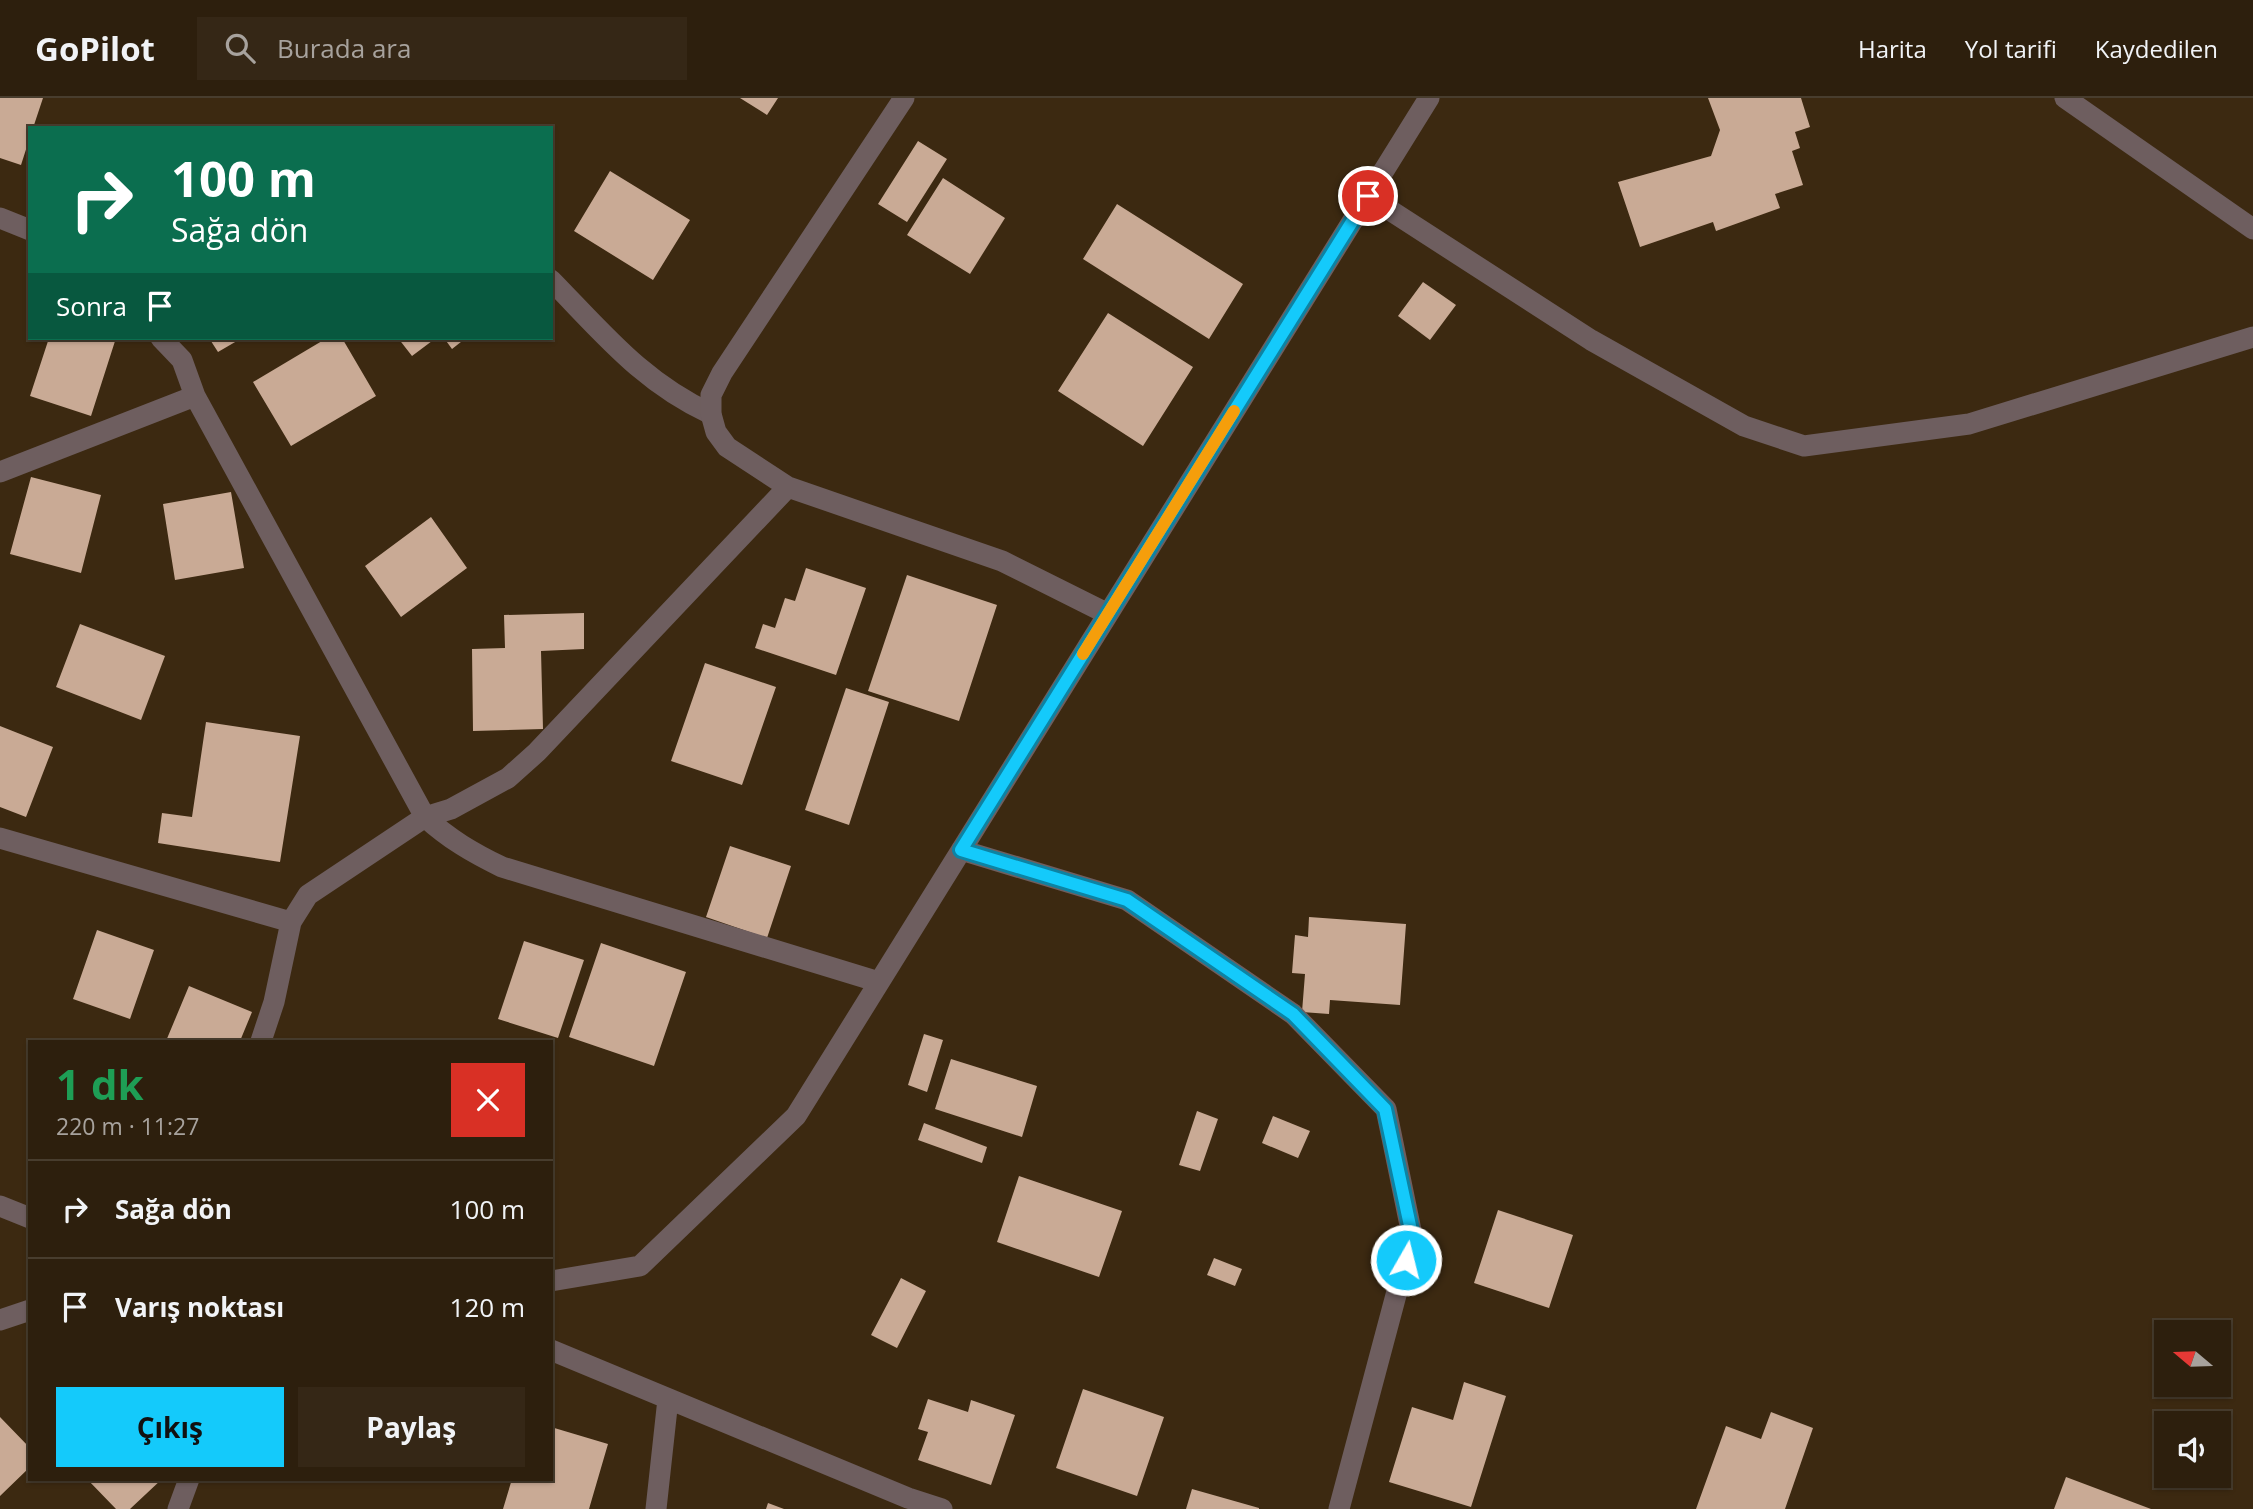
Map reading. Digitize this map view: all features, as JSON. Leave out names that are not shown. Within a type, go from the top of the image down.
[{"type":"street","points":[[904,98],[722,373],[712,396],[711,414],[716,432],[727,447],[788,487],[1002,561],[1108,614]]},
{"type":"street","points":[[553,1281],[640,1266],[796,1115],[1429,98]]},
{"type":"street","points":[[2066,98],[2253,229]]},
{"type":"street","points":[[1368,196],[1591,340],[1744,426],[1804,446],[1969,424],[2253,337]]},
{"type":"street","points":[[0,218],[28,229]]},
{"type":"street","points":[[553,282],[632,364],[669,392],[711,414]]},
{"type":"street","points":[[164,340],[182,360],[195,396],[425,817],[445,835],[467,850],[502,867],[879,982]]},
{"type":"street","points":[[0,472],[195,396]]},
{"type":"street","points":[[261,1040],[274,1002],[291,922],[308,895],[425,817],[475,798],[508,778],[537,752],[788,487]]},
{"type":"street","points":[[0,838],[291,922]]},
{"type":"street","points":[[961,850],[1127,900],[1293,1014],[1385,1109],[1412,1235],[1339,1509]]},
{"type":"street","points":[[0,1206],[28,1217]]},
{"type":"street","points":[[0,1320],[28,1311]]},
{"type":"street","points":[[553,1351],[908,1498],[942,1509]]},
{"type":"street","points":[[656,1509],[668,1399]]},
{"type":"street","points":[[178,1509],[188,1481]]},
{"type":"building","points":[[0,98],[43,98],[34,126],[28,126],[28,143],[21,165],[0,158]]},
{"type":"building","points":[[740,98],[778,98],[767,115]]},
{"type":"building","points":[[1708,98],[1801,98],[1810,127],[1795,132],[1800,148],[1792,151],[1803,185],[1775,194],[1780,208],[1716,231],[1713,222],[1640,247],[1618,182],[1711,156],[1720,130]]},
{"type":"building","points":[[918,141],[947,159],[907,222],[878,204]]},
{"type":"building","points":[[610,171],[690,220],[653,280],[574,231]]},
{"type":"building","points":[[943,178],[1005,218],[970,274],[907,235]]},
{"type":"building","points":[[1117,204],[1243,284],[1209,339],[1083,259]]},
{"type":"building","points":[[1423,282],[1456,305],[1430,340],[1398,316]]},
{"type":"building","points":[[1108,313],[1193,367],[1143,446],[1058,391]]},
{"type":"building","points":[[48,340],[115,340],[91,416],[30,396]]},
{"type":"building","points":[[210,340],[239,340],[218,352]]},
{"type":"building","points":[[324,340],[343,340],[376,396],[291,446],[253,382]]},
{"type":"building","points":[[400,340],[433,340],[412,356]]},
{"type":"building","points":[[445,340],[463,340],[452,349]]},
{"type":"building","points":[[31,477],[101,495],[81,573],[10,554]]},
{"type":"building","points":[[231,492],[244,568],[175,580],[163,504]]},
{"type":"building","points":[[431,517],[467,568],[401,617],[365,566]]},
{"type":"building","points":[[806,568],[866,588],[836,675],[755,648],[763,624],[775,628],[785,598],[795,601]]},
{"type":"building","points":[[907,575],[997,605],[959,721],[868,691]]},
{"type":"building","points":[[584,613],[584,649],[541,651],[543,729],[473,731],[472,649],[505,648],[504,615]]},
{"type":"building","points":[[80,624],[165,656],[141,720],[56,687]]},
{"type":"building","points":[[705,663],[776,687],[742,785],[671,761]]},
{"type":"building","points":[[846,688],[889,702],[849,825],[805,810]]},
{"type":"building","points":[[206,722],[300,736],[280,862],[158,843],[162,813],[192,817]]},
{"type":"building","points":[[0,726],[53,747],[26,817],[0,807]]},
{"type":"building","points":[[730,846],[791,866],[767,938],[706,917]]},
{"type":"building","points":[[1309,917],[1406,924],[1400,1005],[1330,1000],[1329,1014],[1302,1012],[1305,974],[1292,973],[1295,935],[1308,937]]},
{"type":"building","points":[[97,930],[154,950],[130,1019],[73,999]]},
{"type":"building","points":[[524,941],[584,960],[558,1038],[498,1019]]},
{"type":"building","points":[[601,943],[686,972],[654,1066],[569,1037]]},
{"type":"building","points":[[189,986],[252,1012],[240,1040],[166,1040]]},
{"type":"building","points":[[924,1034],[943,1040],[927,1092],[908,1085]]},
{"type":"building","points":[[339,1038],[375,1039],[375,1040],[338,1040]]},
{"type":"building","points":[[951,1059],[1037,1086],[1022,1137],[935,1109]]},
{"type":"building","points":[[1197,1111],[1218,1119],[1200,1171],[1179,1165]]},
{"type":"building","points":[[1273,1116],[1310,1131],[1298,1158],[1262,1143]]},
{"type":"building","points":[[924,1123],[987,1147],[982,1163],[918,1140]]},
{"type":"building","points":[[1019,1176],[1122,1211],[1099,1277],[997,1242]]},
{"type":"building","points":[[1498,1210],[1573,1235],[1549,1308],[1474,1283]]},
{"type":"building","points":[[1214,1258],[1242,1269],[1235,1286],[1207,1275]]},
{"type":"building","points":[[901,1278],[926,1291],[897,1348],[871,1335]]},
{"type":"building","points":[[1464,1382],[1506,1396],[1471,1507],[1389,1482],[1412,1407],[1453,1420]]},
{"type":"building","points":[[1083,1389],[1164,1417],[1137,1496],[1056,1468]]},
{"type":"building","points":[[928,1399],[968,1412],[971,1400],[1015,1415],[991,1485],[918,1460],[928,1432],[918,1429]]},
{"type":"building","points":[[1771,1412],[1813,1428],[1785,1509],[1696,1509],[1726,1426],[1761,1439]]},
{"type":"building","points":[[0,1417],[28,1446],[28,1469],[0,1496]]},
{"type":"building","points":[[553,1428],[608,1444],[589,1509],[503,1509],[511,1481],[553,1481]]},
{"type":"building","points":[[2066,1477],[2151,1509],[2054,1509]]},
{"type":"building","points":[[89,1481],[160,1481],[130,1509],[116,1509]]},
{"type":"building","points":[[1192,1489],[1259,1508],[1259,1509],[1186,1509]]},
{"type":"building","points":[[768,1503],[784,1509],[766,1509]]},
{"type":"slow traffic","points":[[1083,654],[1234,411]]},
{"type":"route","points":[[1368,196],[961,850],[1127,900],[1293,1014],[1385,1109],[1412,1235],[1406,1260]]}]
